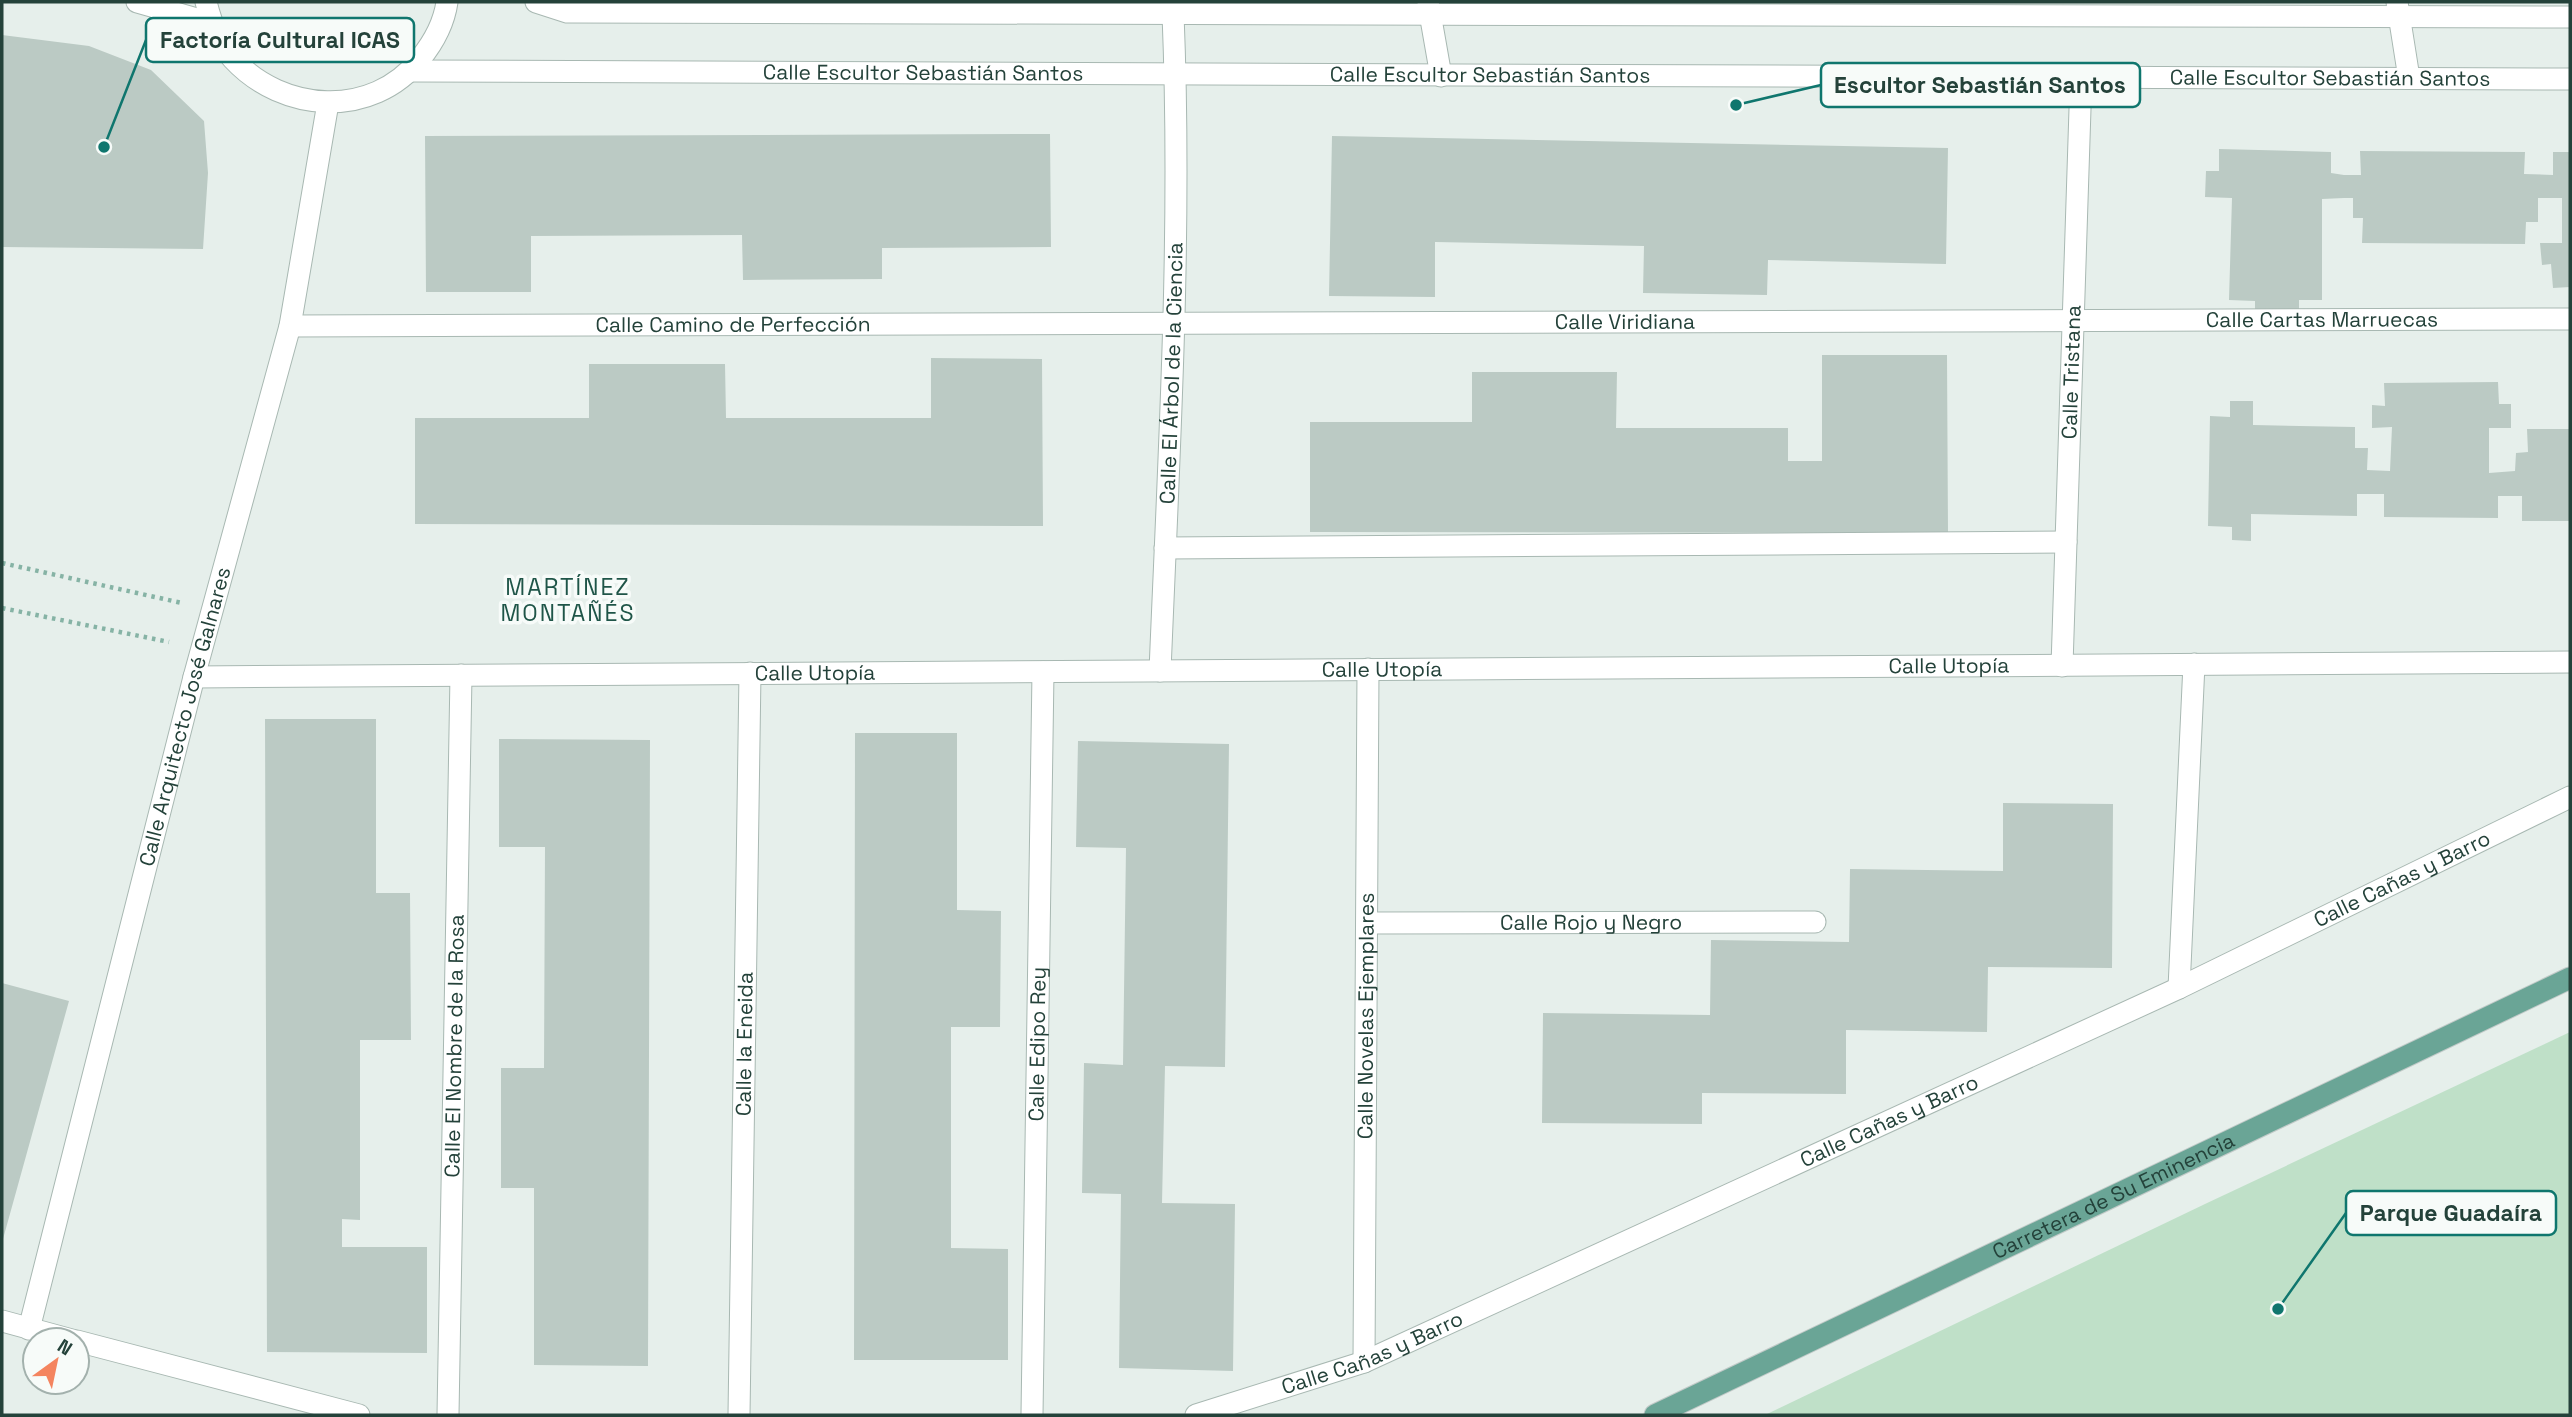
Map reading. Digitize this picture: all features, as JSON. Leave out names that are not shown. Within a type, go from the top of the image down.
[{"type":"main road","name":"Carretera de Su Eminencia","points":[[1655,1415],[2570,978]]},
{"type":"street","points":[[137,2],[211,23]]},
{"type":"street","points":[[206,2],[211,23],[232,58],[262,85],[294,99],[328,103],[357,100],[385,88],[410,71],[432,43],[447,2]]},
{"type":"street","points":[[536,2],[567,12],[1173,14],[1429,8],[2399,9],[2570,17]]},
{"type":"street","points":[[1429,8],[1441,76]]},
{"type":"street","points":[[2399,9],[2409,78]]},
{"type":"street","name":"Calle El Árbol de la Ciencia","points":[[1160,671],[1176,323],[1176,75],[1173,14]]},
{"type":"street","name":"Calle Escultor Sebastián Santos","points":[[410,71],[2570,79]]},
{"type":"street","name":"Calle Tristana","points":[[2062,666],[2081,78]]},
{"type":"street","name":"Calle Arquitecto José Galnares","points":[[30,1326],[201,648],[290,326],[328,103]]},
{"type":"street","name":"Calle Cartas Marruecas","points":[[2073,320],[2570,319]]},
{"type":"street","name":"Calle Viridiana","points":[[1176,323],[2073,320]]},
{"type":"street","name":"Calle Camino de Perfección","points":[[290,326],[1176,323]]},
{"type":"street","points":[[1165,548],[2066,542]]},
{"type":"street","name":"Calle Utopía","points":[[194,677],[2570,662]]},
{"type":"street","points":[[2179,988],[2194,664]]},
{"type":"street","name":"Calle Novelas Ejemplares","points":[[1364,1362],[1368,669]]},
{"type":"street","name":"Calle Edipo Rey","points":[[1032,1415],[1043,672]]},
{"type":"street","name":"Calle la Eneida","points":[[738,1415],[750,673]]},
{"type":"street","name":"Calle El Nombre de la Rosa","points":[[448,1415],[461,676]]},
{"type":"street","name":"Calle Cañas y Barro","points":[[1196,1415],[1364,1362],[2179,988],[2570,797]]},
{"type":"street","name":"Calle Rojo y Negro","points":[[1367,923],[1815,922]]},
{"type":"street","points":[[2,1321],[21,1327]]},
{"type":"street","points":[[91,1345],[359,1415]]},
{"type":"path","points":[[2,563],[212,609]]},
{"type":"path","points":[[2,608],[201,648]]},
{"type":"green space","points":[[2570,1032],[2570,1415],[1765,1415],[2205,1204]]},
{"type":"building","points":[[2,35],[89,46],[151,70],[204,121],[208,173],[203,249],[2,247]]},
{"type":"building","points":[[1050,134],[1051,247],[882,248],[882,279],[743,280],[742,235],[531,236],[531,292],[426,292],[425,136]]},
{"type":"building","points":[[1332,136],[1948,148],[1946,264],[1768,260],[1767,295],[1643,293],[1644,246],[1435,242],[1435,297],[1329,296]]},
{"type":"building","points":[[2219,149],[2331,152],[2331,173],[2344,175],[2361,175],[2360,151],[2525,152],[2524,174],[2553,175],[2553,152],[2570,152],[2570,287],[2553,288],[2551,264],[2542,265],[2540,243],[2562,243],[2562,198],[2538,198],[2538,222],[2526,222],[2525,244],[2362,243],[2363,218],[2353,218],[2353,198],[2344,198],[2322,199],[2322,300],[2299,300],[2299,312],[2255,310],[2255,301],[2229,300],[2232,198],[2205,197],[2206,171],[2219,171]]},
{"type":"building","points":[[1822,355],[1947,355],[1948,533],[1310,532],[1310,422],[1472,422],[1472,372],[1617,372],[1616,428],[1788,428],[1788,461],[1822,461]]},
{"type":"building","points":[[931,358],[1042,359],[1043,526],[415,524],[415,418],[589,418],[589,364],[725,364],[726,418],[931,418]]},
{"type":"building","points":[[2498,382],[2499,404],[2511,404],[2511,428],[2489,428],[2489,473],[2515,471],[2516,453],[2528,452],[2527,429],[2570,429],[2570,521],[2522,521],[2522,496],[2498,496],[2498,518],[2384,517],[2384,494],[2357,494],[2357,516],[2251,514],[2251,541],[2232,540],[2232,527],[2208,526],[2210,416],[2230,417],[2230,401],[2253,401],[2253,425],[2355,427],[2355,448],[2368,448],[2367,470],[2390,471],[2392,427],[2372,428],[2372,405],[2385,406],[2384,383]]},
{"type":"building","points":[[265,719],[376,719],[376,893],[410,893],[411,1040],[360,1040],[360,1220],[342,1219],[342,1247],[427,1247],[427,1353],[267,1352]]},
{"type":"building","points":[[855,733],[957,733],[957,910],[1001,911],[1000,1027],[951,1027],[951,1248],[1008,1249],[1008,1360],[854,1360]]},
{"type":"building","points":[[499,739],[650,740],[648,1366],[534,1365],[534,1188],[501,1188],[501,1068],[544,1068],[545,847],[499,847]]},
{"type":"building","points":[[1078,741],[1229,744],[1225,1067],[1165,1066],[1162,1203],[1235,1204],[1233,1371],[1119,1368],[1121,1194],[1082,1193],[1084,1063],[1123,1065],[1126,848],[1076,847]]},
{"type":"building","points":[[2003,803],[2113,804],[2112,968],[1988,967],[1987,1032],[1846,1030],[1846,1094],[1702,1093],[1702,1124],[1542,1123],[1543,1013],[1710,1015],[1711,940],[1849,942],[1850,869],[2003,871]]},
{"type":"building","points":[[2,983],[69,1001],[3,1239],[2,1239]]},
{"type":"place","name":"Escultor Sebastián Santos","points":[[1736,105]]},
{"type":"place","name":"Factoría Cultural ICAS","points":[[104,147]]},
{"type":"place","name":"Parque Guadaíra","points":[[2278,1309]]},
{"type":"district","name":"MARTÍNEZ MONTAÑÉS","points":[[568,600]]}]
